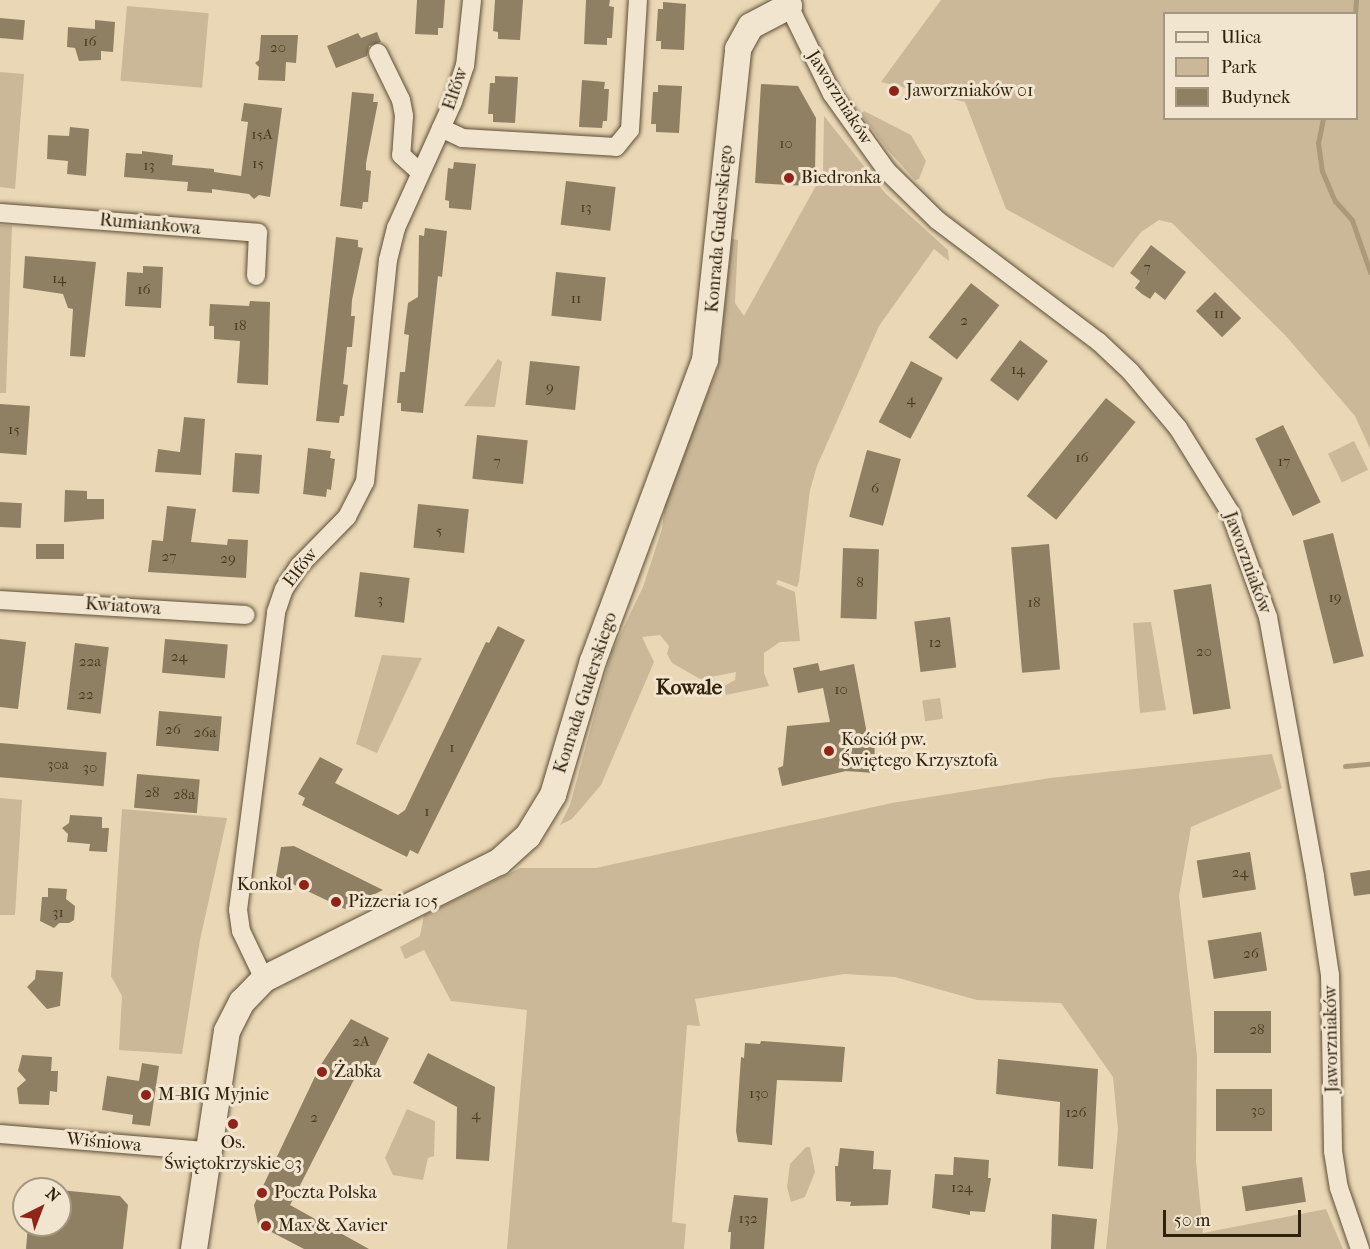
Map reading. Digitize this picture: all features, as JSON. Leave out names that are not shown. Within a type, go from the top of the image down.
[{"type":"street","name":"Elfów","points":[[264,979],[241,931],[238,910],[276,612],[284,589],[299,566],[347,517],[365,483],[388,260],[396,228],[441,128],[465,66],[472,0]]},
{"type":"street","points":[[441,128],[462,138],[616,147],[630,130],[638,0]]},
{"type":"street","name":"Konrada Guderskiego","points":[[194,1249],[227,1032],[242,1002],[264,979],[499,862],[519,847],[539,822],[556,785],[602,636],[705,360],[738,49],[751,26],[760,18],[788,3]]},
{"type":"street","name":"Jaworzniaków","points":[[788,3],[832,94],[887,171],[954,234],[1099,342],[1130,371],[1185,437],[1230,512],[1268,617],[1315,876],[1330,975],[1334,1151],[1339,1188],[1360,1249]]},
{"type":"street","points":[[378,53],[401,100],[401,155],[420,172]]},
{"type":"street","name":"Rumiankowa","points":[[0,213],[258,233],[256,276]]},
{"type":"street","name":"Kwiatowa","points":[[0,600],[246,615]]},
{"type":"street","name":"Wiśniowa","points":[[0,1134],[208,1151]]},
{"type":"green space","points":[[941,0],[1370,0],[1370,449],[1355,416],[1285,335],[1172,223],[1159,220],[1141,232],[1113,268],[1006,209],[965,102],[881,82]]},
{"type":"green space","points":[[127,6],[209,13],[202,88],[120,81]]},
{"type":"green space","points":[[0,72],[24,74],[15,189],[0,187]]},
{"type":"green space","points":[[864,111],[911,135],[926,161],[919,179],[915,180],[887,149],[861,114]]},
{"type":"green space","points":[[824,116],[886,194],[948,250],[949,261],[934,249],[879,326],[817,466],[810,490],[797,587],[778,580],[776,584],[795,592],[800,641],[780,642],[764,653],[764,673],[769,686],[726,695],[724,686],[735,680],[736,672],[700,679],[672,663],[667,654],[669,646],[660,635],[642,637],[654,662],[601,785],[572,819],[560,825],[570,805],[611,654],[643,587],[662,529],[666,497],[718,368],[732,239],[738,240],[735,303],[744,316],[823,173]]},
{"type":"green space","points":[[0,225],[12,226],[6,393],[0,393]]},
{"type":"green space","points":[[498,359],[502,362],[495,407],[464,406]]},
{"type":"green space","points":[[1354,441],[1368,470],[1342,482],[1328,454]]},
{"type":"green space","points":[[1151,622],[1166,710],[1140,713],[1133,623]]},
{"type":"green space","points":[[382,655],[422,658],[377,753],[356,744]]},
{"type":"green space","points":[[940,698],[943,719],[925,721],[922,701]]},
{"type":"green space","points":[[1272,754],[1282,788],[1191,827],[1179,896],[1197,1056],[1196,1161],[1203,1233],[1326,1209],[1343,1249],[1106,1249],[1118,1130],[1113,1077],[1061,1003],[977,1000],[895,977],[844,974],[695,999],[700,1026],[687,1025],[672,1222],[686,1224],[684,1249],[507,1249],[527,1010],[451,1001],[424,950],[405,959],[400,947],[420,936],[424,915],[520,868],[596,868],[892,803],[1050,778]]},
{"type":"green space","points":[[0,798],[22,800],[15,915],[0,915]]},
{"type":"green space","points":[[122,809],[227,818],[200,940],[182,1054],[119,1050],[122,996],[111,976]]},
{"type":"green space","points":[[407,1109],[435,1121],[434,1156],[428,1158],[423,1180],[393,1175],[385,1158]]},
{"type":"green space","points":[[806,1147],[810,1147],[815,1172],[805,1197],[791,1202],[787,1187],[790,1164]]},
{"type":"building","points":[[417,0],[445,0],[443,28],[438,28],[438,35],[415,34]]},
{"type":"building","points":[[495,0],[523,0],[520,40],[498,39],[498,32],[493,31]]},
{"type":"building","points":[[586,0],[610,0],[609,6],[614,7],[612,38],[607,38],[607,45],[584,44]]},
{"type":"building","points":[[663,2],[686,4],[684,50],[661,49],[661,41],[656,41],[658,9],[663,9]]},
{"type":"building","points":[[0,18],[25,20],[23,40],[0,38]]},
{"type":"building","points":[[95,20],[115,22],[113,52],[101,51],[101,60],[79,61],[75,48],[67,47],[68,27],[95,29]]},
{"type":"building","points":[[377,32],[381,42],[369,46],[367,56],[336,68],[327,46],[358,33],[361,38]]},
{"type":"building","points":[[261,35],[298,35],[296,63],[286,62],[285,81],[258,80],[259,67],[255,63],[259,60]]},
{"type":"building","points":[[495,76],[518,77],[515,123],[493,122],[493,114],[488,114],[490,83],[495,83]]},
{"type":"building","points":[[582,80],[605,82],[604,89],[609,89],[607,121],[603,121],[602,128],[579,127]]},
{"type":"building","points":[[761,84],[798,86],[816,118],[815,171],[806,186],[755,183]]},
{"type":"building","points":[[658,85],[682,86],[679,133],[656,132],[656,124],[651,124],[653,92],[658,92]]},
{"type":"building","points":[[352,92],[374,94],[373,102],[378,102],[366,163],[366,170],[371,171],[368,202],[363,202],[362,209],[340,206]]},
{"type":"building","points":[[244,103],[282,108],[270,197],[259,195],[254,199],[249,194],[212,189],[212,193],[187,191],[188,182],[124,177],[126,153],[142,154],[142,151],[173,155],[172,165],[214,169],[214,172],[241,176],[248,122],[241,121]]},
{"type":"building","points":[[70,127],[89,129],[86,176],[67,174],[68,161],[47,159],[48,135],[69,136]]},
{"type":"building","points":[[454,162],[476,164],[471,210],[449,208],[449,201],[445,200],[448,168],[453,169]]},
{"type":"building","points":[[566,181],[616,187],[610,231],[561,225]]},
{"type":"building","points":[[425,228],[447,231],[442,277],[438,276],[423,413],[401,411],[401,403],[397,403],[400,372],[405,372],[407,354],[409,335],[404,334],[408,303],[418,297],[419,235],[424,236]]},
{"type":"building","points":[[336,237],[358,240],[358,247],[363,248],[352,300],[351,316],[355,316],[352,347],[347,347],[343,384],[348,385],[344,416],[340,416],[339,423],[316,421]]},
{"type":"building","points":[[1151,245],[1186,272],[1165,300],[1155,292],[1150,299],[1142,294],[1135,288],[1140,281],[1130,273]]},
{"type":"building","points":[[25,256],[96,262],[85,357],[70,356],[73,309],[68,308],[63,294],[23,288]]},
{"type":"building","points":[[143,266],[163,267],[161,308],[125,306],[127,272],[143,273]]},
{"type":"building","points":[[556,272],[606,277],[601,321],[551,316]]},
{"type":"building","points":[[971,283],[999,305],[957,360],[929,337]]},
{"type":"building","points":[[1215,292],[1241,318],[1222,337],[1196,311]]},
{"type":"building","points":[[250,301],[270,302],[268,385],[237,383],[240,341],[214,339],[214,326],[209,326],[210,304],[249,306]]},
{"type":"building","points":[[1020,340],[1048,361],[1018,401],[990,380]]},
{"type":"building","points":[[530,361],[580,366],[575,410],[525,405]]},
{"type":"building","points":[[911,361],[943,378],[910,439],[879,422]]},
{"type":"building","points":[[1106,398],[1136,422],[1056,520],[1027,496]]},
{"type":"building","points":[[0,404],[30,406],[27,455],[0,453]]},
{"type":"building","points":[[184,417],[205,419],[201,475],[155,472],[158,449],[180,452]]},
{"type":"building","points":[[1283,425],[1321,502],[1293,516],[1255,439]]},
{"type":"building","points":[[477,435],[528,440],[523,484],[472,479]]},
{"type":"building","points":[[308,448],[331,451],[330,458],[335,459],[331,490],[327,489],[326,497],[303,494]]},
{"type":"building","points":[[867,450],[901,459],[883,526],[849,517]]},
{"type":"building","points":[[235,453],[262,455],[259,494],[232,492]]},
{"type":"building","points":[[65,490],[87,491],[87,499],[104,499],[104,519],[64,522]]},
{"type":"building","points":[[0,502],[22,503],[21,528],[0,527]]},
{"type":"building","points":[[418,504],[469,509],[464,553],[413,548]]},
{"type":"building","points":[[167,506],[196,509],[191,542],[227,545],[228,539],[248,540],[246,578],[148,572],[152,540],[163,541]]},
{"type":"building","points":[[1333,533],[1364,656],[1334,664],[1303,540]]},
{"type":"building","points":[[36,544],[64,544],[64,559],[36,559]]},
{"type":"building","points":[[1049,544],[1060,670],[1022,673],[1011,547]]},
{"type":"building","points":[[843,548],[879,549],[877,619],[841,618]]},
{"type":"building","points":[[360,572],[410,578],[404,623],[355,617]]},
{"type":"building","points":[[1211,584],[1231,708],[1193,714],[1173,590]]},
{"type":"building","points":[[950,617],[956,668],[920,672],[914,621]]},
{"type":"building","points":[[498,626],[525,640],[418,854],[410,850],[407,857],[302,805],[305,798],[298,794],[320,757],[343,769],[335,783],[398,815],[405,810],[486,642],[489,643]]},
{"type":"building","points":[[0,639],[26,642],[18,709],[0,707]]},
{"type":"building","points":[[165,639],[228,644],[225,678],[162,673]]},
{"type":"building","points":[[75,643],[109,647],[101,714],[67,710]]},
{"type":"building","name":"Kościół pw. Świętego Krzysztofa","points":[[818,663],[820,671],[854,664],[867,734],[875,736],[874,773],[846,771],[782,786],[778,768],[783,766],[787,726],[830,722],[823,688],[798,693],[793,668]]},
{"type":"building","points":[[159,711],[222,716],[219,751],[156,746]]},
{"type":"building","points":[[0,743],[107,752],[104,786],[0,777]]},
{"type":"building","points":[[137,774],[200,779],[197,813],[134,808]]},
{"type":"building","points":[[70,815],[102,817],[102,828],[109,828],[107,852],[89,851],[90,844],[67,842],[68,834],[62,828],[69,823]]},
{"type":"building","points":[[294,846],[383,890],[345,909],[276,876],[281,847]]},
{"type":"building","points":[[1250,852],[1256,890],[1203,898],[1197,860]]},
{"type":"building","points":[[1370,870],[1370,894],[1354,896],[1350,873]]},
{"type":"building","points":[[48,888],[67,889],[66,899],[75,906],[74,920],[69,923],[59,923],[54,928],[40,921],[42,897],[48,897]]},
{"type":"building","points":[[1261,932],[1267,971],[1214,979],[1208,940]]},
{"type":"building","points":[[36,970],[63,972],[60,1006],[47,1009],[27,987],[35,979]]},
{"type":"building","points":[[1214,1011],[1271,1011],[1271,1053],[1214,1053]]},
{"type":"building","points":[[351,1019],[389,1038],[374,1068],[363,1062],[290,1205],[369,1249],[304,1249],[258,1225],[254,1205],[320,1066]]},
{"type":"building","points":[[761,1041],[845,1047],[842,1082],[777,1080],[772,1145],[738,1142],[736,1131],[741,1057],[744,1058],[745,1043],[760,1044]]},
{"type":"building","points":[[428,1053],[495,1087],[489,1161],[456,1159],[457,1107],[413,1083]]},
{"type":"building","points":[[22,1055],[52,1057],[51,1071],[58,1071],[57,1092],[50,1091],[49,1105],[19,1104],[17,1088],[26,1080],[18,1071]]},
{"type":"building","points":[[998,1059],[1098,1069],[1093,1169],[1058,1166],[1060,1102],[996,1094]]},
{"type":"building","points":[[142,1063],[159,1066],[150,1126],[132,1124],[133,1115],[102,1110],[107,1076],[139,1081]]},
{"type":"building","points":[[1216,1089],[1272,1089],[1272,1131],[1216,1131]]},
{"type":"building","points":[[840,1148],[874,1151],[873,1169],[891,1170],[888,1205],[850,1206],[851,1202],[836,1201],[835,1166],[838,1166]]},
{"type":"building","points":[[954,1157],[989,1160],[988,1178],[991,1178],[985,1212],[970,1211],[970,1215],[932,1208],[935,1174],[953,1175]]},
{"type":"building","points":[[1302,1177],[1306,1202],[1246,1211],[1242,1187]]},
{"type":"building","points":[[72,1191],[120,1196],[128,1205],[123,1249],[26,1249],[27,1237],[72,1237]]},
{"type":"building","points":[[734,1195],[768,1198],[764,1249],[730,1249],[731,1232],[728,1232]]},
{"type":"building","points":[[1052,1214],[1097,1219],[1094,1249],[1051,1249]]},
{"type":"waterway","points":[[1355,12],[1356,0]]},
{"type":"waterway","points":[[1323,120],[1318,143],[1322,171],[1335,201],[1352,220],[1370,272]]},
{"type":"waterway","points":[[1345,766],[1370,764]]},
{"type":"place","name":"Jaworzniaków 01","points":[[894,91]]},
{"type":"place","name":"Biedronka","points":[[789,178]]},
{"type":"place","name":"Kościół pw. Świętego Krzysztofa","points":[[829,751]]},
{"type":"place","name":"Konkol","points":[[304,885]]},
{"type":"place","name":"Pizzeria 105","points":[[336,902]]},
{"type":"place","name":"Żabka","points":[[322,1072]]},
{"type":"place","name":"M-BIG Myjnie","points":[[146,1095]]},
{"type":"place","name":"Os. Świętokrzyskie 03","points":[[233,1124]]},
{"type":"place","name":"Poczta Polska","points":[[262,1193]]},
{"type":"place","name":"Max & Xavier","points":[[266,1226]]},
{"type":"district","name":"Kowale","points":[[689,687]]}]
